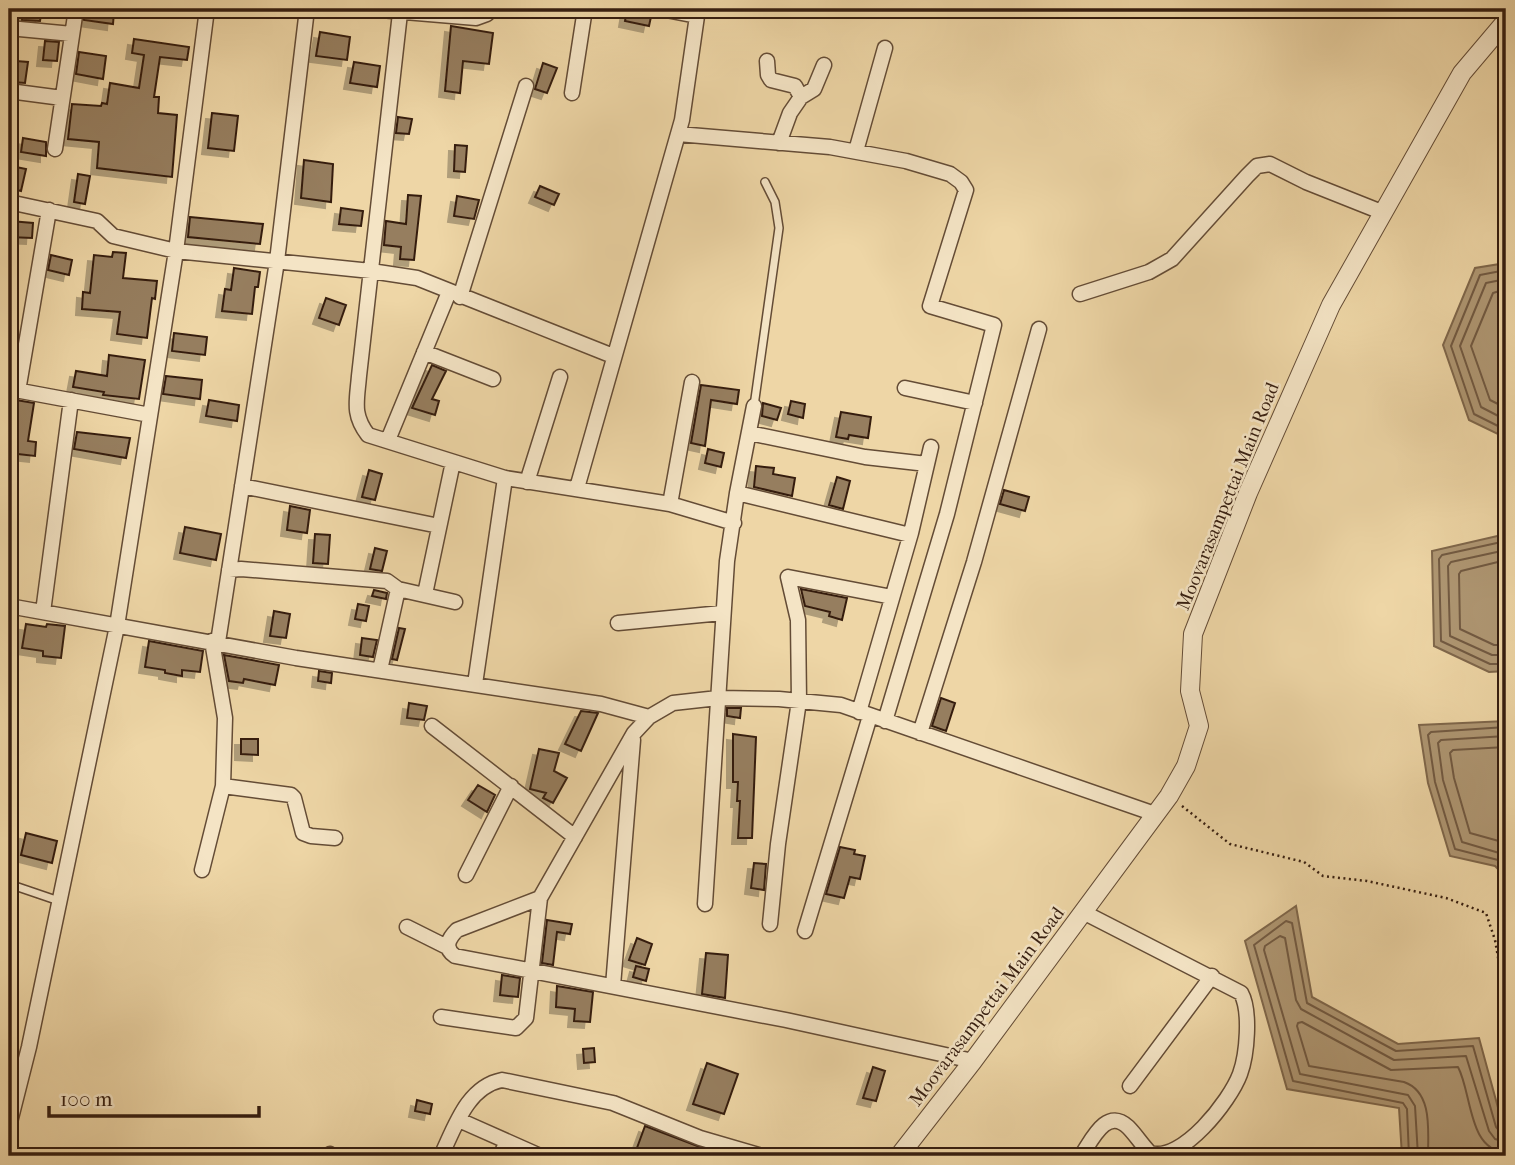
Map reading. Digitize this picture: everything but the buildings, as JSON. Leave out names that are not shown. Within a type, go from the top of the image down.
[{"type":"street","points":[[55,149],[76,9]]},
{"type":"street","points":[[9,1126],[29,1047],[117,626],[176,251],[207,9]]},
{"type":"street","points":[[202,870],[223,786],[225,718],[215,642],[229,570],[277,261],[307,9]]},
{"type":"street","points":[[369,9],[476,18],[491,9]]},
{"type":"street","points":[[572,93],[585,9]]},
{"type":"street","points":[[577,488],[682,120],[697,12],[662,9]]},
{"type":"street","points":[[400,13],[356,412],[360,424],[368,435],[505,478],[670,504],[734,523]]},
{"type":"street","name":"Moovarasampettai Main Road","points":[[899,1156],[973,1061],[1169,796],[1185,766],[1199,726],[1190,691],[1193,634],[1248,493],[1331,305],[1462,73],[1506,21]]},
{"type":"street","points":[[9,28],[72,34]]},
{"type":"street","points":[[856,151],[885,48]]},
{"type":"street","points":[[767,61],[771,80],[795,86],[801,96]]},
{"type":"street","points":[[779,143],[790,113],[801,96],[814,89],[824,65]]},
{"type":"street","points":[[388,440],[424,352],[454,294],[526,86]]},
{"type":"street","points":[[9,92],[62,98]]},
{"type":"street","points":[[678,134],[856,151],[906,161],[950,174],[961,182],[966,190],[930,306],[994,325],[947,514],[885,721]]},
{"type":"street","points":[[1080,294],[1149,272],[1171,259],[1247,176],[1263,164],[1270,164],[1384,213]]},
{"type":"street","points":[[9,202],[97,221],[113,236],[176,251],[416,278],[613,356]]},
{"type":"street","points":[[49,210],[13,390],[150,415]]},
{"type":"street","points":[[920,733],[974,562],[1039,329]]},
{"type":"street","points":[[424,352],[493,379]]},
{"type":"street","points":[[527,482],[560,377]]},
{"type":"street","points":[[670,504],[692,382]]},
{"type":"street","points":[[905,388],[975,402]]},
{"type":"street","points":[[43,612],[71,400]]},
{"type":"street","points":[[705,904],[727,561],[754,406]]},
{"type":"street","points":[[749,433],[864,457],[927,464]]},
{"type":"street","points":[[805,931],[864,714],[931,447]]},
{"type":"street","points":[[425,594],[453,462]]},
{"type":"street","points":[[475,684],[505,478]]},
{"type":"street","points":[[242,485],[439,526]]},
{"type":"street","points":[[737,494],[910,535]]},
{"type":"street","points":[[229,570],[387,581],[398,589],[455,602]]},
{"type":"street","points":[[769,924],[799,701],[798,620],[788,578],[892,597]]},
{"type":"street","points":[[380,670],[398,589]]},
{"type":"street","points":[[9,606],[296,658],[601,704],[649,717]]},
{"type":"street","points":[[618,623],[722,613]]},
{"type":"street","points":[[441,1017],[520,1027],[526,1018],[540,898],[634,733],[649,717],[673,703],[719,698],[841,705],[1155,814]]},
{"type":"street","points":[[432,726],[575,837]]},
{"type":"street","points":[[613,986],[634,733]]},
{"type":"street","points":[[223,786],[291,795],[295,798],[303,833],[335,838]]},
{"type":"street","points":[[466,875],[511,786]]},
{"type":"street","points":[[447,947],[450,937],[457,930],[540,898]]},
{"type":"street","points":[[1081,1156],[1104,1123],[1112,1120],[1127,1125],[1142,1145],[1156,1155],[1180,1147],[1201,1129],[1218,1111],[1240,1074],[1245,1056],[1246,1013],[1245,1000],[1241,993],[1083,912]]},
{"type":"street","points":[[407,926],[447,947],[455,956],[786,1020],[973,1061]]},
{"type":"street","points":[[1130,1086],[1212,976]]},
{"type":"street","points":[[441,1156],[469,1100],[489,1083],[502,1080],[613,1103],[700,1138],[762,1156]]},
{"type":"street","points":[[459,1119],[540,1156]]},
{"type":"street","points":[[500,1156],[507,1142]]},
{"type":"lane","points":[[754,406],[779,228],[775,202],[765,182]]},
{"type":"lane","points":[[9,884],[60,901]]},
{"type":"path","points":[[1169,796],[1230,844],[1304,862],[1323,876],[1367,881],[1446,898],[1486,913],[1495,940],[1506,1003]]},
{"type":"water","points":[[1506,263],[1506,438],[1469,420],[1443,345],[1475,268]]},
{"type":"water","points":[[1506,534],[1506,671],[1489,672],[1434,646],[1432,551]]},
{"type":"water","points":[[1506,721],[1506,877],[1495,866],[1450,856],[1428,783],[1419,725]]},
{"type":"water","points":[[1296,906],[1312,997],[1398,1044],[1479,1038],[1506,1137],[1506,1156],[1402,1156],[1399,1108],[1287,1089],[1245,941]]}]
